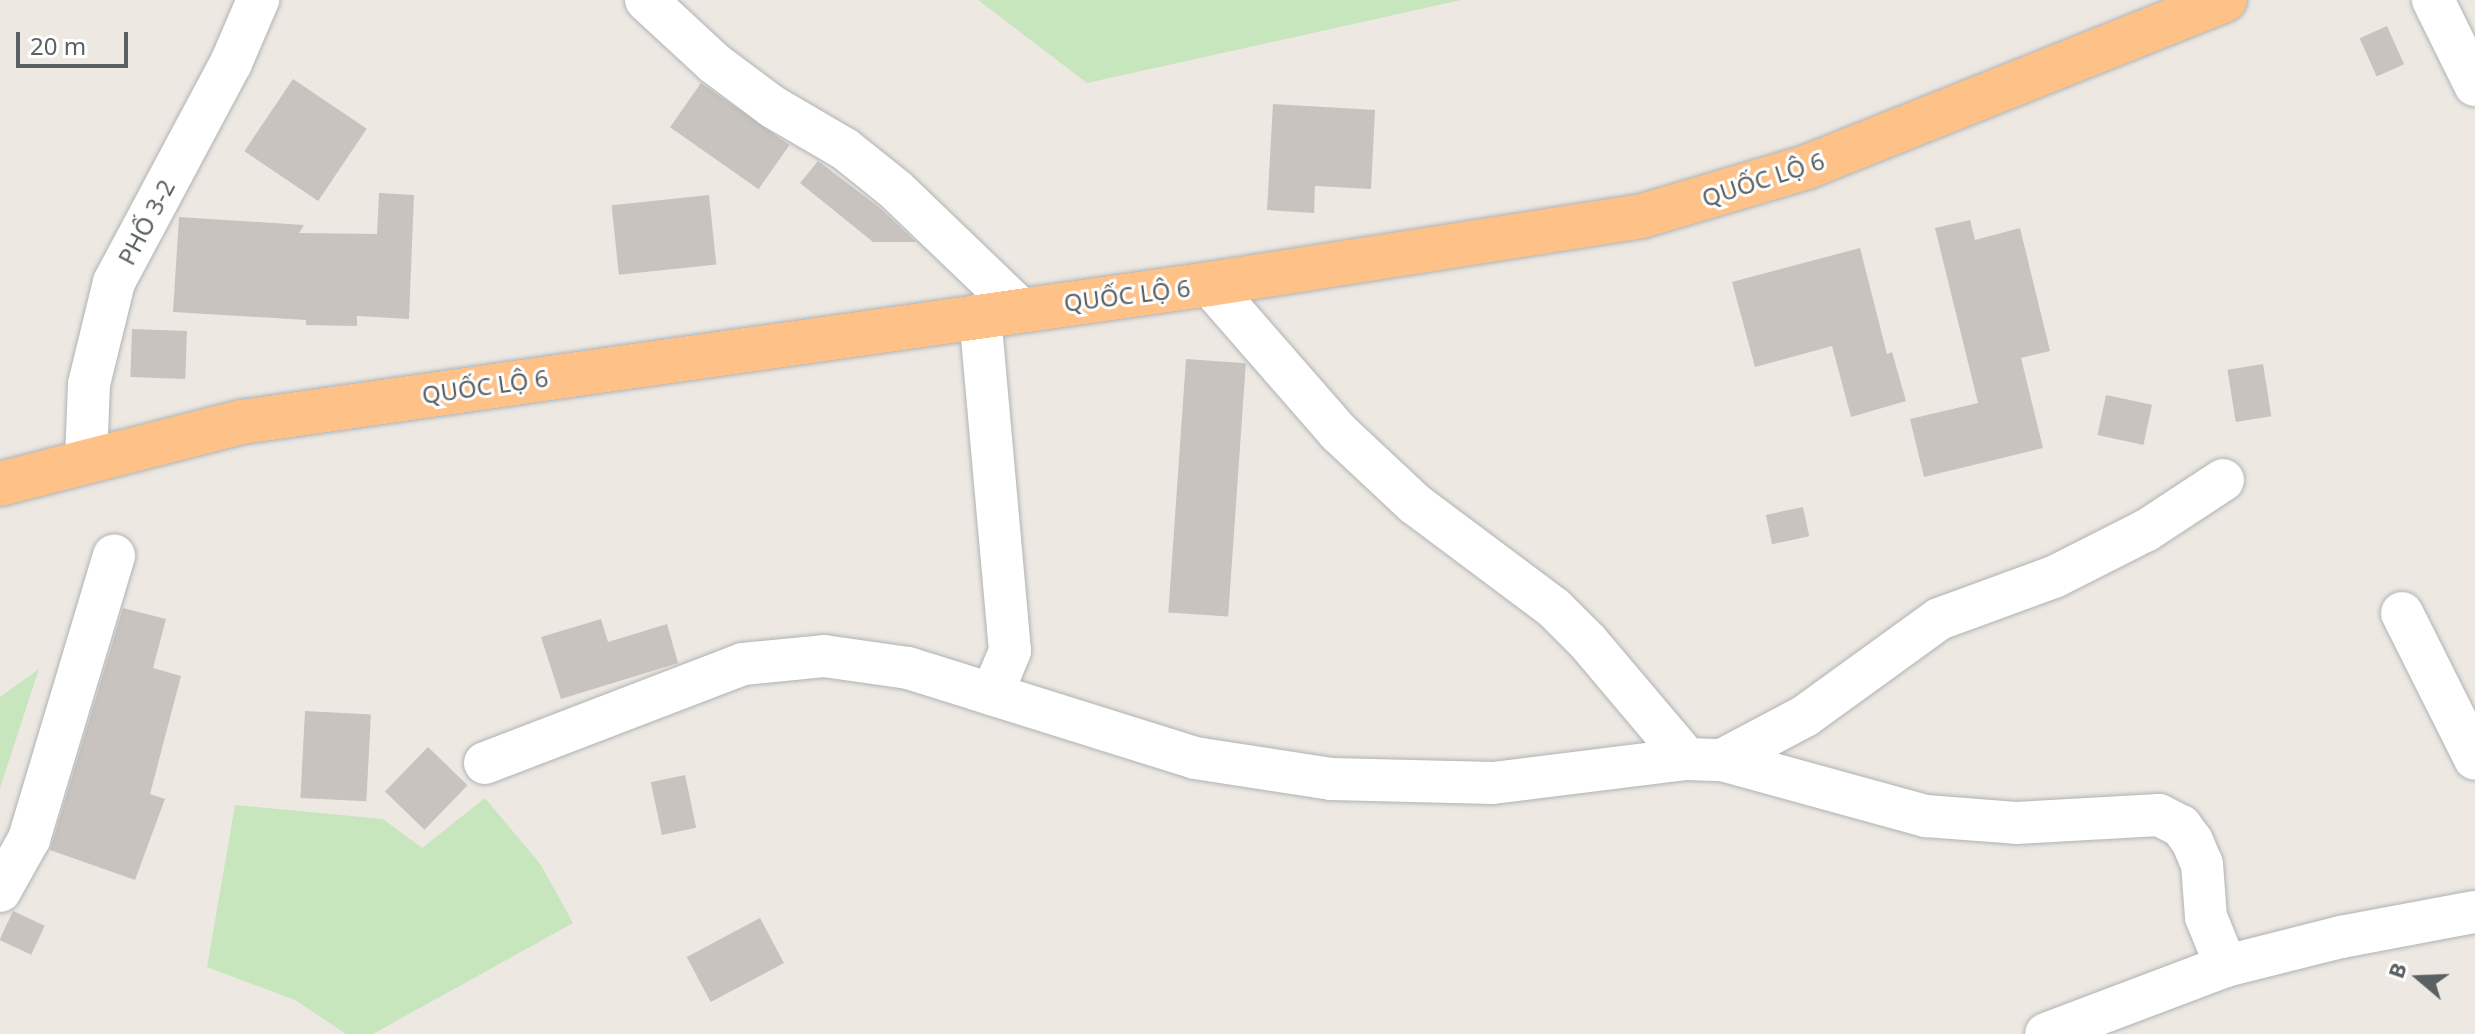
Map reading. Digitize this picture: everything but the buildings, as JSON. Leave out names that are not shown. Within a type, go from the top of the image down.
[{"type":"highway","name":"QUỐC LỘ 6","points":[[0,484],[86,459],[242,422],[1540,235],[1718,195],[1958,111],[2225,0]]},
{"type":"street","name":"PHỐ 3-2","points":[[86,459],[89,384],[114,282],[231,63],[258,0]]},
{"type":"street","points":[[646,0],[714,63],[773,107],[845,149],[896,190],[1000,312],[1010,651],[992,694]]},
{"type":"street","points":[[2433,0],[2475,85]]},
{"type":"street","points":[[1209,284],[1349,442],[1415,504],[1554,608],[1704,759],[1926,816],[2016,823],[2159,815],[2181,826],[2192,841],[2202,864],[2206,917],[2226,966]]},
{"type":"street","points":[[485,763],[743,664],[824,656],[871,661],[992,694],[1195,758],[1331,779],[1493,783],[1704,759],[1805,716],[1939,619],[2054,577],[2147,530],[2223,480]]},
{"type":"street","points":[[0,891],[29,839],[114,555]]},
{"type":"street","points":[[2402,613],[2475,759]]},
{"type":"street","points":[[2046,1034],[2226,966],[2341,937],[2475,912]]},
{"type":"green space","points":[[978,0],[1461,0],[1087,83]]},
{"type":"green space","points":[[39,669],[0,788],[0,697]]},
{"type":"green space","points":[[485,798],[541,865],[573,923],[373,1034],[346,1034],[295,1000],[207,967],[235,805],[383,819],[422,848]]}]
